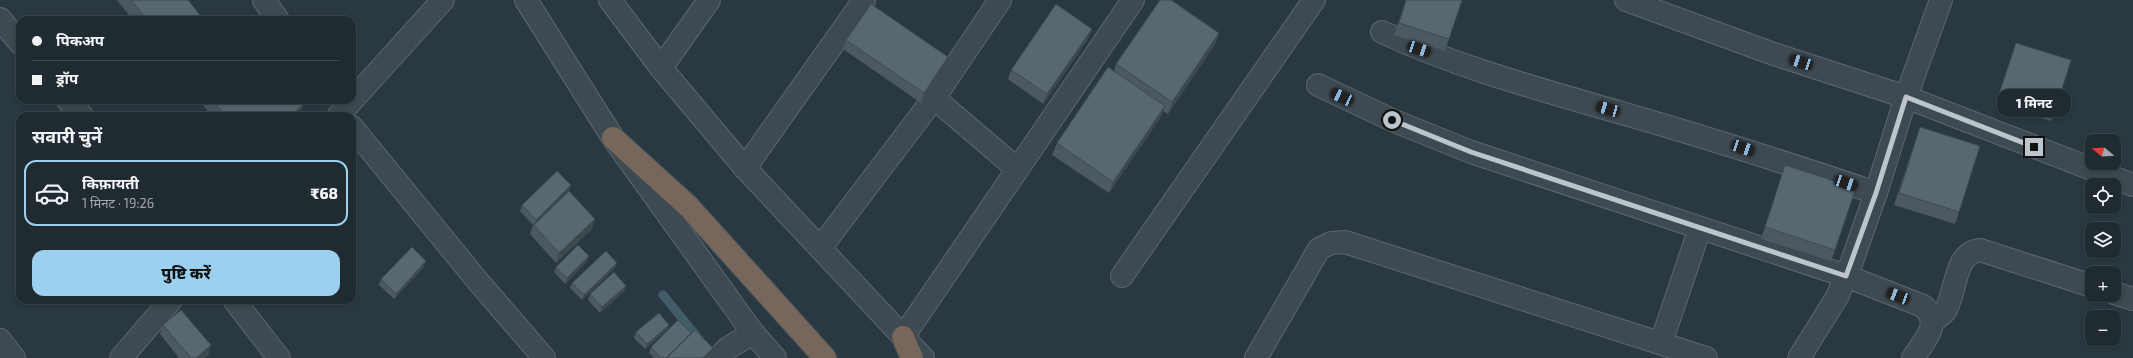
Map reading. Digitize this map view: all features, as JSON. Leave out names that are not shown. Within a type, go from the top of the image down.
[{"type":"highway","points":[[613,138],[689,206],[825,358]]},
{"type":"highway","points":[[903,337],[912,358]]},
{"type":"street","points":[[264,0],[275,16]]},
{"type":"street","points":[[356,97],[443,0]]},
{"type":"street","points":[[526,0],[613,138],[753,333],[775,358]]},
{"type":"street","points":[[610,0],[661,68],[745,168],[821,247],[923,358]]},
{"type":"street","points":[[661,68],[709,0]]},
{"type":"street","points":[[745,168],[864,0]]},
{"type":"street","points":[[821,247],[934,98],[1000,0]]},
{"type":"street","points":[[903,337],[1133,0]]},
{"type":"street","points":[[1122,276],[1314,0]]},
{"type":"street","points":[[1626,0],[1771,52],[1906,97],[2133,185]]},
{"type":"street","points":[[1799,358],[1838,297],[1876,193],[1906,97],[1941,0]]},
{"type":"street","points":[[0,19],[16,38]]},
{"type":"street","points":[[1382,32],[1419,49],[1532,86],[1743,148],[1876,193]]},
{"type":"street","points":[[1318,86],[1392,120],[1471,152],[1846,276],[1923,306],[1930,312],[1933,321]]},
{"type":"street","points":[[934,98],[1017,169]]},
{"type":"street","points":[[72,104],[78,112]]},
{"type":"street","points":[[343,112],[350,104]]},
{"type":"street","points":[[356,132],[476,279],[544,358]]},
{"type":"street","points":[[1661,343],[1700,228]]},
{"type":"street","points":[[1256,358],[1319,249],[1331,243],[1345,242],[1706,358]]},
{"type":"street","points":[[1914,358],[1930,331],[1933,321],[1944,312],[1965,256],[1972,251],[1980,250],[2085,284]]},
{"type":"street","points":[[2121,295],[2133,299]]},
{"type":"street","points":[[121,358],[168,304]]},
{"type":"street","points":[[237,304],[279,358]]},
{"type":"street","points":[[723,353],[753,333]]},
{"type":"street","points":[[0,340],[14,358]]},
{"type":"building","points":[[131,0],[188,0],[201,16],[144,16]]},
{"type":"building","points":[[1160,0],[1171,0],[1219,33],[1172,102],[1116,64]]},
{"type":"building","points":[[1406,0],[1462,0],[1449,39],[1399,23]]},
{"type":"building","points":[[871,4],[948,57],[924,93],[846,40]]},
{"type":"building","points":[[1056,4],[1092,29],[1047,94],[1011,70]]},
{"type":"building","points":[[2016,43],[2071,60],[2055,112],[1999,94]]},
{"type":"building","points":[[1108,67],[1165,106],[1113,182],[1057,143]]},
{"type":"building","points":[[215,104],[304,104],[295,112],[222,112]]},
{"type":"building","points":[[1920,127],[1980,146],[1959,212],[1899,193]]},
{"type":"building","points":[[1785,165],[1856,188],[1835,250],[1765,227]]},
{"type":"building","points":[[557,171],[571,185],[536,220],[522,205]]},
{"type":"building","points":[[569,191],[595,219],[559,253],[534,225]]},
{"type":"building","points":[[578,245],[589,256],[567,278],[556,267]]},
{"type":"building","points":[[412,247],[426,261],[396,294],[381,279]]},
{"type":"building","points":[[606,251],[617,263],[584,295],[572,283]]},
{"type":"building","points":[[614,272],[626,286],[602,307],[590,294]]},
{"type":"building","points":[[181,310],[211,345],[196,358],[191,358],[163,325]]},
{"type":"building","points":[[659,313],[669,325],[647,344],[636,332]]},
{"type":"building","points":[[678,320],[691,333],[666,358],[661,358],[651,347]]},
{"type":"building","points":[[695,330],[713,348],[703,358],[667,358]]},
{"type":"waterway","points":[[663,295],[700,340]]},
{"type":"route","points":[[1392,120],[1471,152],[1846,276],[1876,193],[1906,97],[2034,147]]}]
